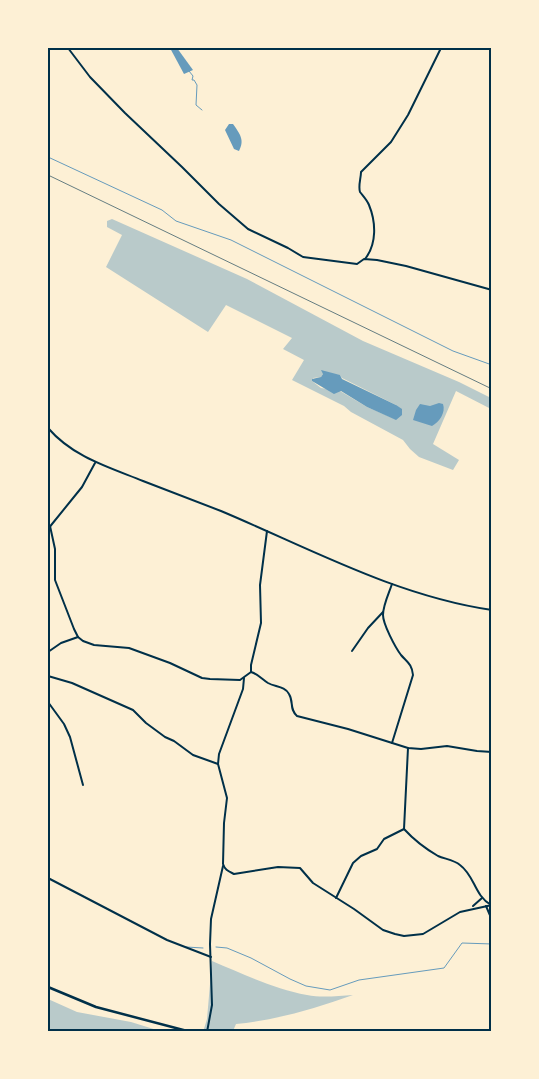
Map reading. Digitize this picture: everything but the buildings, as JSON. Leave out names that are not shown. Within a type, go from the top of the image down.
[{"type":"street","points":[[68,48],[90,77],[125,113],[219,204],[248,229],[303,257],[357,264],[369,253],[374,227],[369,204],[360,190],[361,172],[391,142],[408,115],[441,48]]},
{"type":"street","points":[[364,259],[406,266],[492,290]]},
{"type":"street","points":[[48,428],[55,437],[74,452],[95,463],[267,530],[355,570],[392,584],[473,608],[492,610]]},
{"type":"street","points":[[48,529],[82,487],[95,463]]},
{"type":"street","points":[[50,526],[55,549],[55,580],[78,637],[94,645],[129,648],[202,678],[233,680],[244,678],[251,672],[261,623],[260,584],[267,530]]},
{"type":"street","points":[[392,584],[383,617],[393,643],[412,668],[412,682],[392,743]]},
{"type":"street","points":[[352,651],[368,628],[383,612]]},
{"type":"street","points":[[48,652],[61,643],[78,637]]},
{"type":"street","points":[[251,672],[257,674],[270,684],[288,691],[291,697],[292,711],[297,716],[348,729],[408,748],[421,749],[446,746],[492,752]]},
{"type":"street","points":[[48,676],[72,683],[133,710],[146,723],[193,755],[218,764]]},
{"type":"street","points":[[207,1032],[212,1006],[211,919],[223,864],[223,833],[227,798],[218,764],[218,754],[243,689],[244,678]]},
{"type":"street","points":[[48,702],[64,724],[70,737],[83,785]]},
{"type":"street","points":[[408,748],[404,829],[414,840],[438,855],[460,864],[482,898],[491,904]]},
{"type":"street","points":[[336,898],[353,863],[361,856],[377,849],[384,840],[404,829]]},
{"type":"street","points":[[223,864],[225,868],[234,874],[278,867],[300,868],[313,883],[383,930],[404,936],[424,934],[460,912],[491,904]]},
{"type":"street","points":[[48,878],[167,940],[211,957]]},
{"type":"street","points":[[472,908],[482,898]]},
{"type":"street","points":[[486,905],[492,920]]},
{"type":"street","points":[[48,987],[96,1007],[191,1032]]},
{"type":"shaded area","points":[[112,219],[247,279],[363,341],[459,382],[491,398],[491,409],[456,391],[433,444],[459,460],[453,470],[419,457],[403,440],[351,412],[344,406],[292,380],[304,360],[283,349],[292,338],[226,305],[208,332],[106,267],[122,235],[107,227],[107,221]],"holes":[[[323,374],[340,375],[342,378],[396,405],[395,419],[367,407],[340,391],[321,388],[312,381],[313,378],[321,377]]]},
{"type":"shaded area","points":[[212,961],[259,981],[307,995],[353,995],[295,1013],[266,1020],[236,1024],[233,1031],[203,1032],[207,1019]]},
{"type":"shaded area","points":[[48,999],[77,1012],[131,1022],[160,1031],[48,1031]]},
{"type":"water","points":[[170,48],[177,48],[193,70],[184,74]]},
{"type":"water","points":[[229,124],[233,124],[241,137],[242,144],[239,151],[234,149],[225,130]]},
{"type":"water","points":[[321,370],[340,375],[342,379],[396,405],[402,409],[402,415],[396,420],[367,407],[341,391],[334,394],[312,381],[312,379],[321,377],[323,374]]},
{"type":"water","points":[[439,403],[443,404],[443,414],[432,426],[413,420],[420,404],[430,406]]},
{"type":"waterway","points":[[189,71],[193,76],[192,80],[197,85],[196,105],[202,110]]},
{"type":"waterway","points":[[48,157],[162,210],[176,221],[231,240],[453,351],[492,365]]},
{"type":"waterway","points":[[216,947],[227,948],[251,958],[306,986],[330,990],[359,980],[444,968],[462,943],[492,944]]},
{"type":"waterway","points":[[186,947],[203,948]]},
{"type":"railway","points":[[48,175],[492,389]]}]
